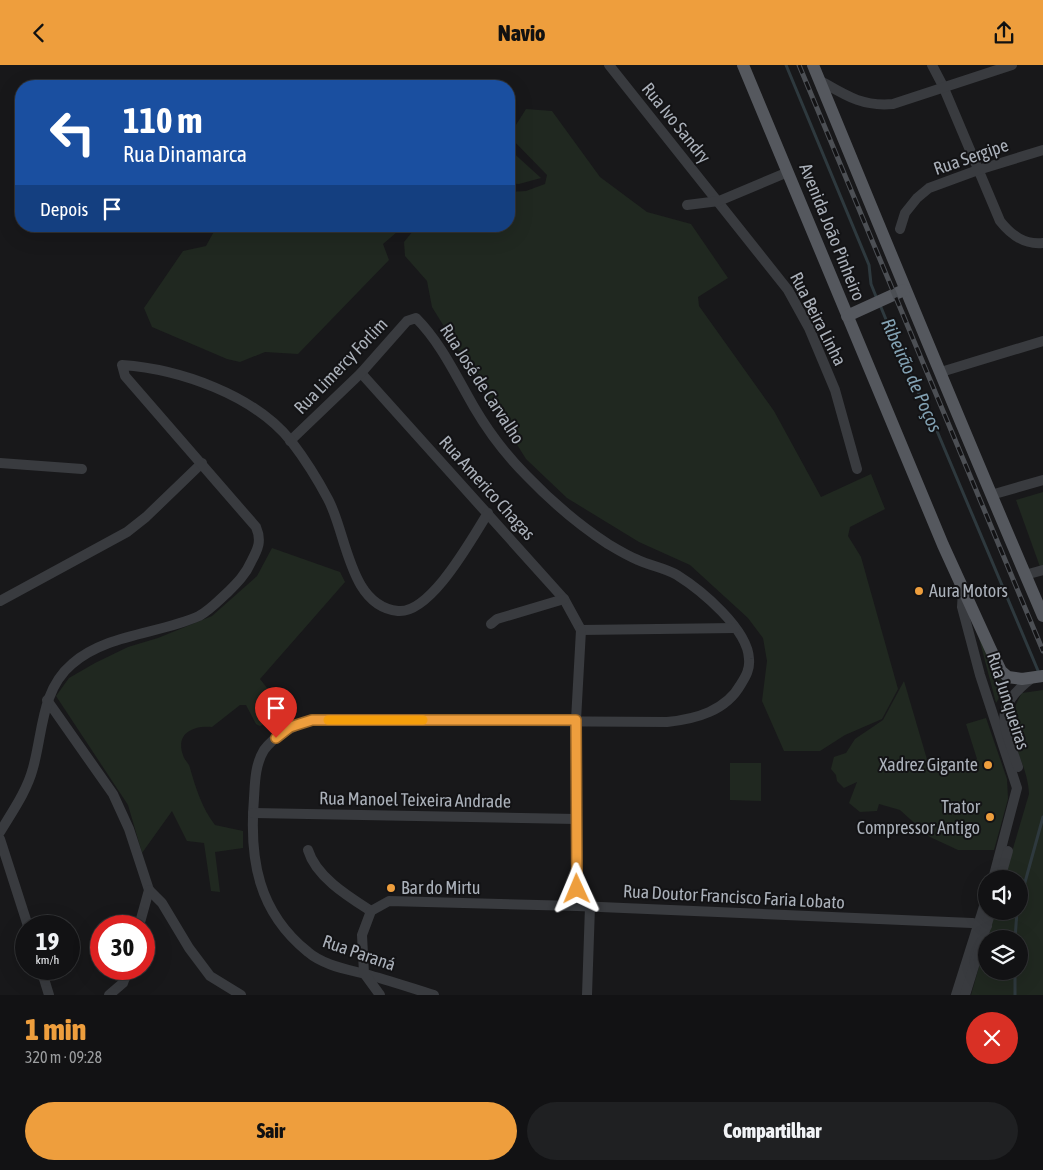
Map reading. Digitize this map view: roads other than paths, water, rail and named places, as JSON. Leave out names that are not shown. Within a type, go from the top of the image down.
[{"type":"main road","name":"Avenida João Pinheiro","points":[[743,65],[963,590],[1001,671],[1008,677],[1030,679]]},
{"type":"main road","points":[[813,65],[900,292],[941,372],[1043,616]]},
{"type":"main road","points":[[847,316],[900,292]]},
{"type":"main road","points":[[1030,679],[1043,668]]},
{"type":"street","name":"Rua Ivo Sandry","points":[[609,65],[719,201]]},
{"type":"street","points":[[932,65],[943,86],[1000,221],[1009,233],[1020,240],[1043,243]]},
{"type":"street","points":[[819,80],[860,102],[877,105],[894,104],[943,86],[1012,65]]},
{"type":"street","points":[[827,100],[846,95]]},
{"type":"street","name":"Rua Sergipe","points":[[900,229],[905,213],[917,198],[929,188],[978,170],[1043,150]]},
{"type":"street","points":[[687,205],[719,201],[788,172]]},
{"type":"street","name":"Rua Beira Linha","points":[[719,201],[788,290],[809,328],[835,390],[857,469]]},
{"type":"street","name":"Rua Limercy Forlim","points":[[290,441],[361,373],[407,321],[416,318]]},
{"type":"street","name":"Rua José de Carvalho","points":[[416,318],[432,334],[476,409],[526,476],[578,523],[609,544],[637,560],[675,574],[694,587],[715,605],[744,641],[749,659],[748,673],[738,690],[708,714],[692,719],[667,722],[576,720]]},
{"type":"street","points":[[941,372],[1043,341]]},
{"type":"street","points":[[0,832],[33,769],[47,700],[60,677],[72,664],[90,652],[127,637],[198,615],[212,607],[250,566],[261,537],[256,527],[202,463],[125,376],[122,365],[137,366],[188,378],[227,392],[262,416],[290,441],[328,499],[358,583],[370,599],[383,606],[399,611],[410,609],[422,602],[440,584],[488,513]]},
{"type":"street","name":"Rua Americo Chagas","points":[[361,373],[564,599],[581,630]]},
{"type":"street","points":[[0,463],[82,469]]},
{"type":"street","points":[[0,601],[127,532],[146,517],[202,463]]},
{"type":"street","points":[[991,495],[1043,479]]},
{"type":"street","points":[[1025,575],[1043,570]]},
{"type":"street","name":"Rua Junqueiras","points":[[963,590],[962,607],[977,665],[1017,788],[995,870]]},
{"type":"street","points":[[491,624],[497,619],[564,599]]},
{"type":"street","points":[[577,906],[576,720],[581,630],[735,628]]},
{"type":"street","name":"Rua Junqueiras","points":[[1003,870],[1024,797],[1024,787],[1005,726],[1004,711],[1010,697],[1030,679]]},
{"type":"street","points":[[47,700],[113,794],[129,829],[149,890],[162,903],[189,948],[210,976],[240,995]]},
{"type":"street","name":"Rua Paraná","points":[[434,995],[364,973],[346,970],[310,954],[289,936],[273,914],[262,891],[254,860],[253,813],[256,768],[264,751],[290,727],[312,720],[576,720]]},
{"type":"street","name":"Rua Manoel Teixeira Andrade","points":[[253,813],[576,819]]},
{"type":"street","points":[[0,839],[24,915]]},
{"type":"street","points":[[308,850],[311,859],[347,896],[371,911],[362,935],[364,973],[380,995]]},
{"type":"street","points":[[142,915],[149,890]]},
{"type":"street","name":"Rua Doutor Francisco Faria Lobato","points":[[371,911],[389,901],[577,906],[983,925]]},
{"type":"street","points":[[587,995],[590,907]]},
{"type":"street","points":[[965,995],[984,920]]},
{"type":"street","points":[[956,995],[986,920]]},
{"type":"street","points":[[44,980],[49,995]]},
{"type":"street","points":[[109,995],[124,980]]},
{"type":"waterway","name":"Ribeirão de Poços","points":[[786,65],[869,265],[871,284],[877,299]]},
{"type":"waterway","name":"Ribeirão de Poços","points":[[880,305],[902,358],[937,431],[1039,673]]},
{"type":"waterway","points":[[1028,871],[1043,817]]},
{"type":"waterway","points":[[1016,920],[1016,930]]},
{"type":"waterway","points":[[1015,980],[1015,995]]},
{"type":"railway","points":[[799,65],[1043,651]]},
{"type":"place","name":"Aura Motors","points":[[919,591]]},
{"type":"place","name":"Xadrez Gigante","points":[[988,765]]},
{"type":"place","name":"Trator Compressor Antigo","points":[[990,817]]},
{"type":"place","name":"Bar do Mirtu","points":[[391,888]]}]
